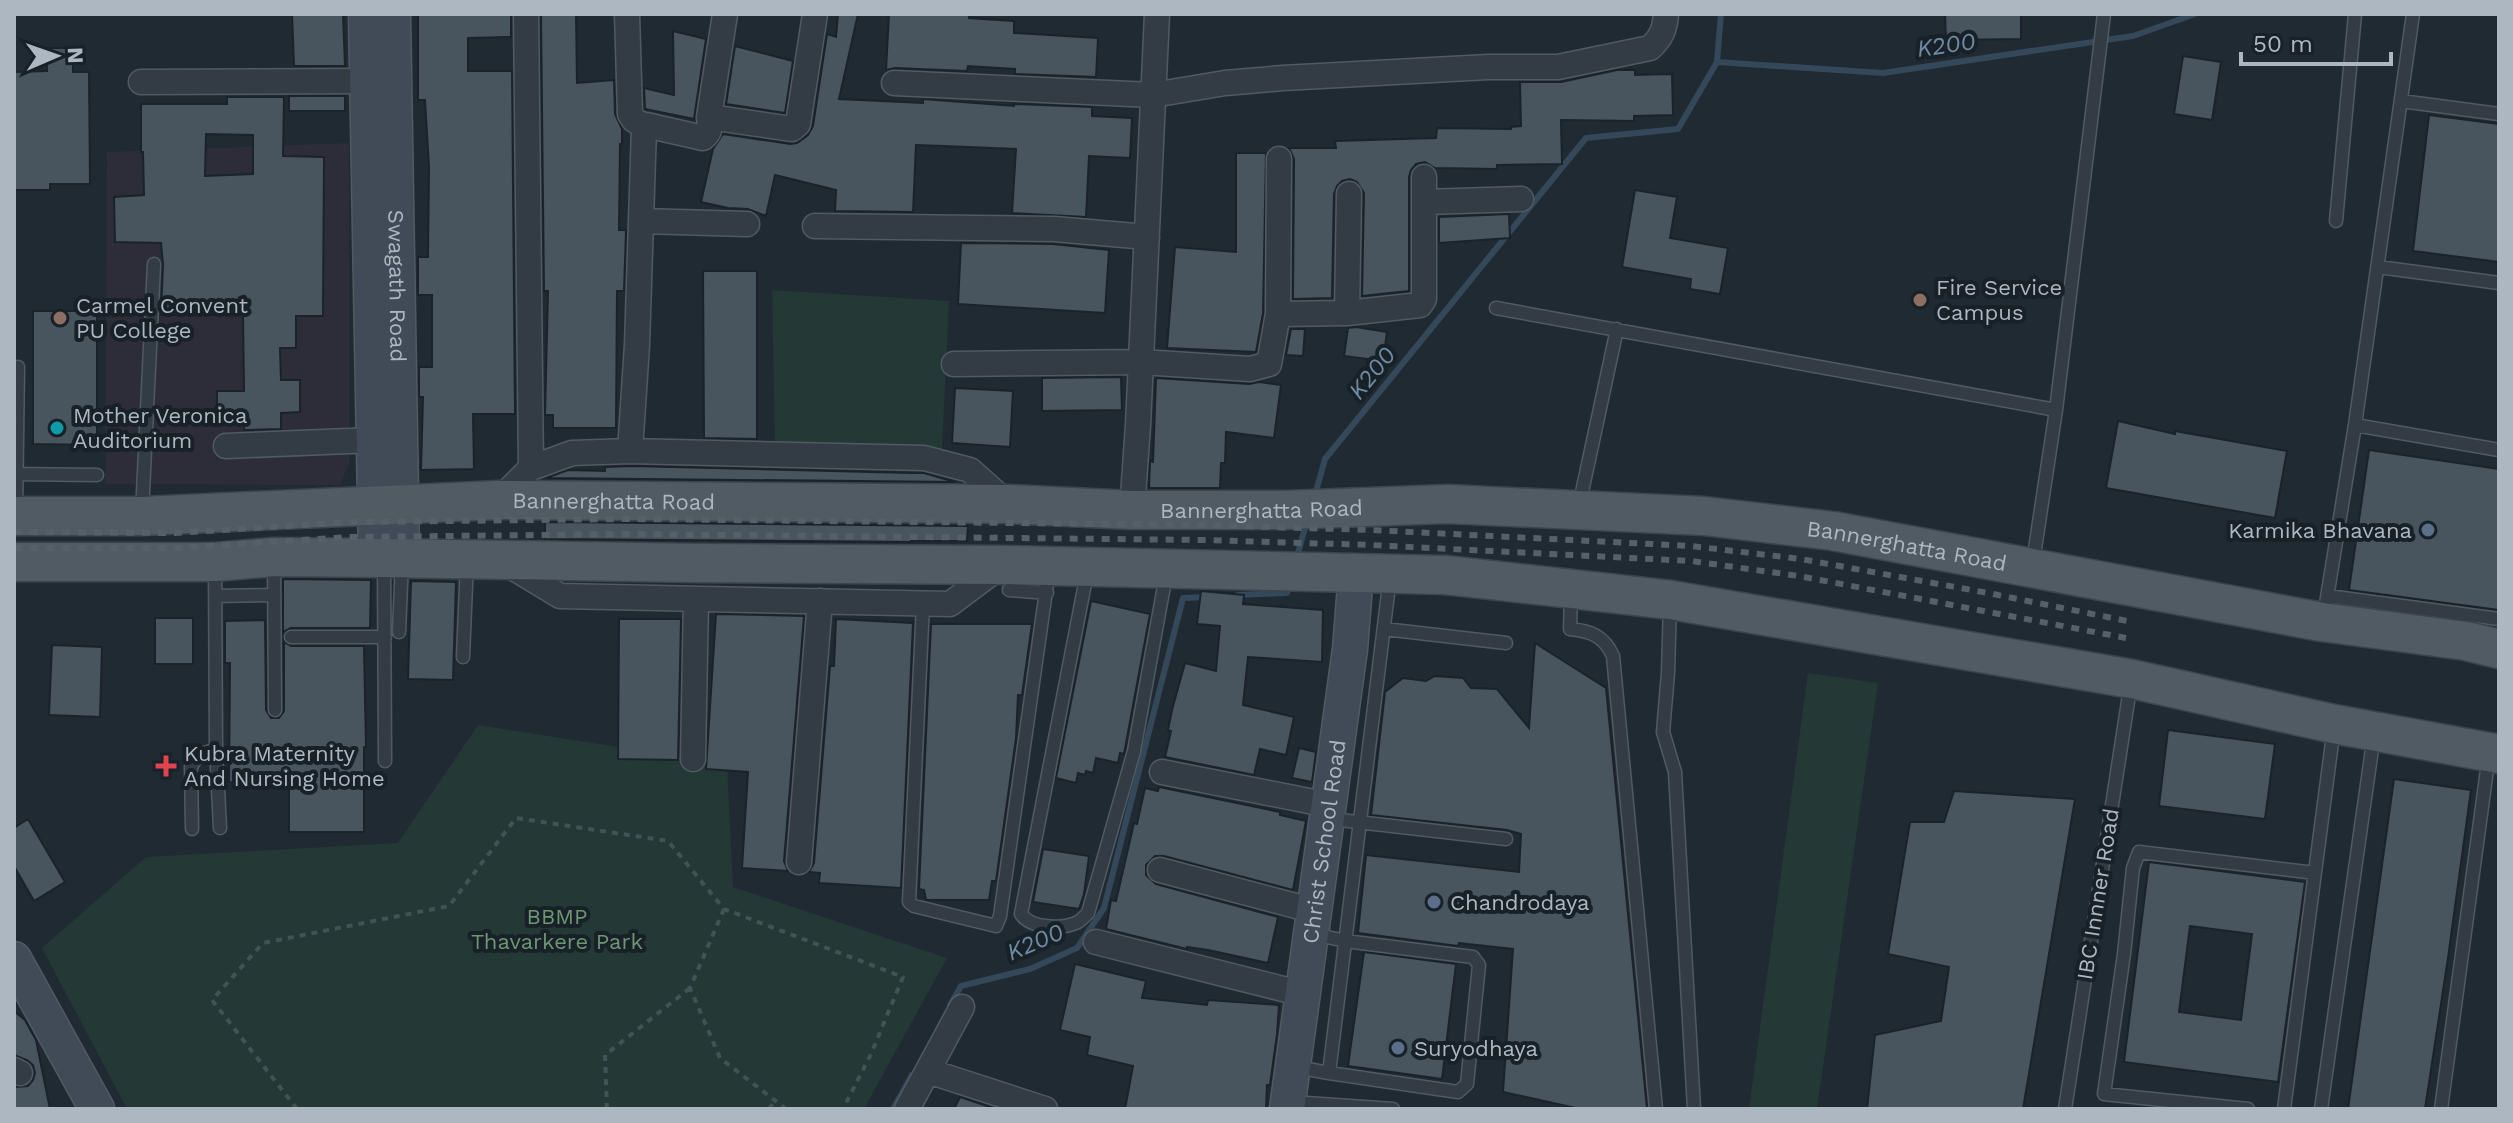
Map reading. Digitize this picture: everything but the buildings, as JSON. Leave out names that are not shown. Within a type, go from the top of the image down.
[{"type":"main road","name":"Swagath Road","points":[[366,14],[367,81],[386,350],[374,440],[389,505]]},
{"type":"main road","name":"Swagath Road","points":[[393,14],[386,350],[389,505],[396,565]]},
{"type":"main road","name":"Bannerghatta Road","points":[[15,516],[142,516],[499,500],[1008,504],[1132,510],[1448,504],[1578,509],[1704,516],[1833,531],[2032,569],[2325,609],[2499,649]]},
{"type":"main road","points":[[14,562],[216,579],[274,557],[472,568],[925,564],[1005,578],[1048,579],[1089,567],[1445,575],[1671,600],[2132,679],[2334,724],[2494,753]]},
{"type":"main road","name":"Christ School Road","points":[[1288,1105],[1313,922],[1338,816],[1350,649],[1373,573]]},
{"type":"main road","points":[[14,959],[97,1109]]},
{"type":"street","points":[[526,14],[531,468]]},
{"type":"street","points":[[627,14],[630,114],[644,126],[703,138],[710,130],[709,117],[725,14]]},
{"type":"street","points":[[709,117],[792,129],[796,127],[812,50],[815,14]]},
{"type":"street","points":[[1132,510],[1157,14]]},
{"type":"street","points":[[894,83],[1153,95],[1269,79],[1488,67],[1558,67],[1650,48],[1659,39],[1666,14]]},
{"type":"street","points":[[141,82],[367,81]]},
{"type":"street","points":[[630,451],[637,345],[644,126]]},
{"type":"street","points":[[954,364],[1141,362],[1250,369],[1269,364],[1278,314],[1279,159]]},
{"type":"street","points":[[1278,314],[1347,313],[1420,305],[1424,299],[1424,177]]},
{"type":"street","points":[[1347,313],[1349,194]]},
{"type":"street","points":[[1424,202],[1521,199]]},
{"type":"street","points":[[641,221],[747,224]]},
{"type":"street","points":[[815,226],[1054,229],[1147,237]]},
{"type":"street","points":[[226,446],[374,440]]},
{"type":"street","points":[[499,500],[531,468],[572,453],[630,451],[924,458],[970,470],[1008,504]]},
{"type":"street","points":[[472,568],[560,596],[923,604],[950,604],[1005,578]]},
{"type":"street","points":[[693,759],[696,599]]},
{"type":"street","points":[[799,862],[820,601]]},
{"type":"street","points":[[1162,772],[1338,816]]},
{"type":"street","points":[[1160,870],[1313,922]]},
{"type":"street","points":[[1096,942],[1303,994]]},
{"type":"street","points":[[907,1109],[962,1007]]},
{"type":"street","points":[[928,1071],[1045,1109]]},
{"type":"lane","points":[[2032,569],[2056,410],[2104,14]]},
{"type":"lane","points":[[2336,221],[2355,14]]},
{"type":"lane","points":[[2413,14],[2355,425],[2325,609],[2499,619]]},
{"type":"lane","points":[[2401,101],[2499,114]]},
{"type":"lane","points":[[142,516],[154,264]]},
{"type":"lane","points":[[2378,267],[2499,283]]},
{"type":"lane","points":[[1496,308],[2056,410]]},
{"type":"lane","points":[[1578,509],[1617,329]]},
{"type":"lane","points":[[15,516],[18,367]]},
{"type":"lane","points":[[2355,425],[2499,450]]},
{"type":"lane","points":[[15,474],[97,475]]},
{"type":"lane","points":[[274,557],[275,710]]},
{"type":"lane","points":[[396,565],[399,632]]},
{"type":"lane","points":[[385,761],[385,637],[396,565]]},
{"type":"lane","points":[[1089,567],[1021,914],[1035,926],[1068,925],[1079,922],[1088,913],[1134,751],[1165,568]]},
{"type":"lane","points":[[463,657],[472,568]]},
{"type":"lane","points":[[1329,1073],[1345,941],[1338,816],[1384,629],[1373,573]]},
{"type":"lane","points":[[220,828],[216,749],[216,579],[274,595]]},
{"type":"lane","points":[[923,604],[909,902],[914,906],[996,926],[1000,916],[1048,579]]},
{"type":"lane","points":[[1571,587],[1570,629],[1585,630],[1608,643],[1613,656],[1656,1109]]},
{"type":"lane","points":[[1671,600],[1663,732],[1675,772],[1694,1109]]},
{"type":"lane","points":[[1384,629],[1506,643]]},
{"type":"lane","points":[[291,637],[385,637]]},
{"type":"lane","name":"IBC Innner Road","points":[[2065,1109],[2132,679]]},
{"type":"lane","points":[[2284,1109],[2334,724]]},
{"type":"lane","points":[[2321,1109],[2375,732]]},
{"type":"lane","points":[[192,829],[191,767],[198,755],[216,749]]},
{"type":"lane","points":[[2441,1109],[2494,753]]},
{"type":"lane","points":[[1338,816],[1506,839]]},
{"type":"lane","points":[[2248,1109],[2104,1094],[2133,868],[2139,852],[2315,873]]},
{"type":"lane","points":[[1294,1066],[1458,1092],[1467,1084],[1479,965],[1476,960],[1473,957],[1345,941],[1313,922]]},
{"type":"lane","points":[[1288,1105],[1393,1109]]},
{"type":"path","points":[[297,1109],[212,1000],[263,943],[449,906],[516,818],[668,841],[724,909],[903,977],[871,1054],[843,1109]]},
{"type":"path","points":[[607,1109],[605,1055],[690,988],[724,909]]},
{"type":"path","points":[[690,988],[720,1058],[786,1109]]},
{"type":"path","points":[[769,1109],[774,1102]]},
{"type":"shaded area","points":[[349,143],[349,464],[340,485],[105,484],[107,152]]},
{"type":"green space","points":[[772,290],[949,301],[942,450],[841,444],[775,447]]},
{"type":"green space","points":[[1808,673],[1878,683],[1817,1109],[1749,1109]]},
{"type":"green space","name":"BBMP Thavarkere Park","points":[[478,725],[727,764],[733,887],[947,958],[864,1109],[127,1109],[42,948],[146,857],[398,843]]},
{"type":"waterway","name":"K200","points":[[1315,495],[1325,459],[1586,138],[1678,129],[1717,62],[1721,14]]},
{"type":"waterway","name":"K200","points":[[1717,62],[1883,73],[2133,36],[2195,14]]},
{"type":"waterway","name":"K200","points":[[1296,560],[1307,521]]},
{"type":"waterway","name":"K200","points":[[1238,595],[1287,593],[1289,586]]},
{"type":"waterway","name":"K200","points":[[950,1005],[961,986],[1030,969],[1077,948],[1104,908],[1183,598],[1207,597]]},
{"type":"waterway","name":"K200","points":[[893,1109],[912,1075]]},
{"type":"railway","points":[[14,532],[175,533],[348,522],[631,519],[1205,525],[1371,530],[1691,546],[1801,559],[2132,622]]},
{"type":"railway","points":[[14,548],[176,548],[349,537],[632,534],[1205,540],[1371,545],[1691,561],[1799,576],[2126,638]]},
{"type":"place","name":"Fire Service Campus","points":[[1920,300]]},
{"type":"place","name":"Carmel Convent PU College","points":[[60,318]]},
{"type":"place","name":"Mother Veronica Auditorium","points":[[57,428]]},
{"type":"place","name":"Karmika Bhavana","points":[[2428,530]]},
{"type":"place","name":"Kubra Maternity And Nursing Home","points":[[166,766]]},
{"type":"place","name":"Chandrodaya","points":[[1434,902]]},
{"type":"place","name":"Suryodhaya","points":[[1398,1048]]}]
